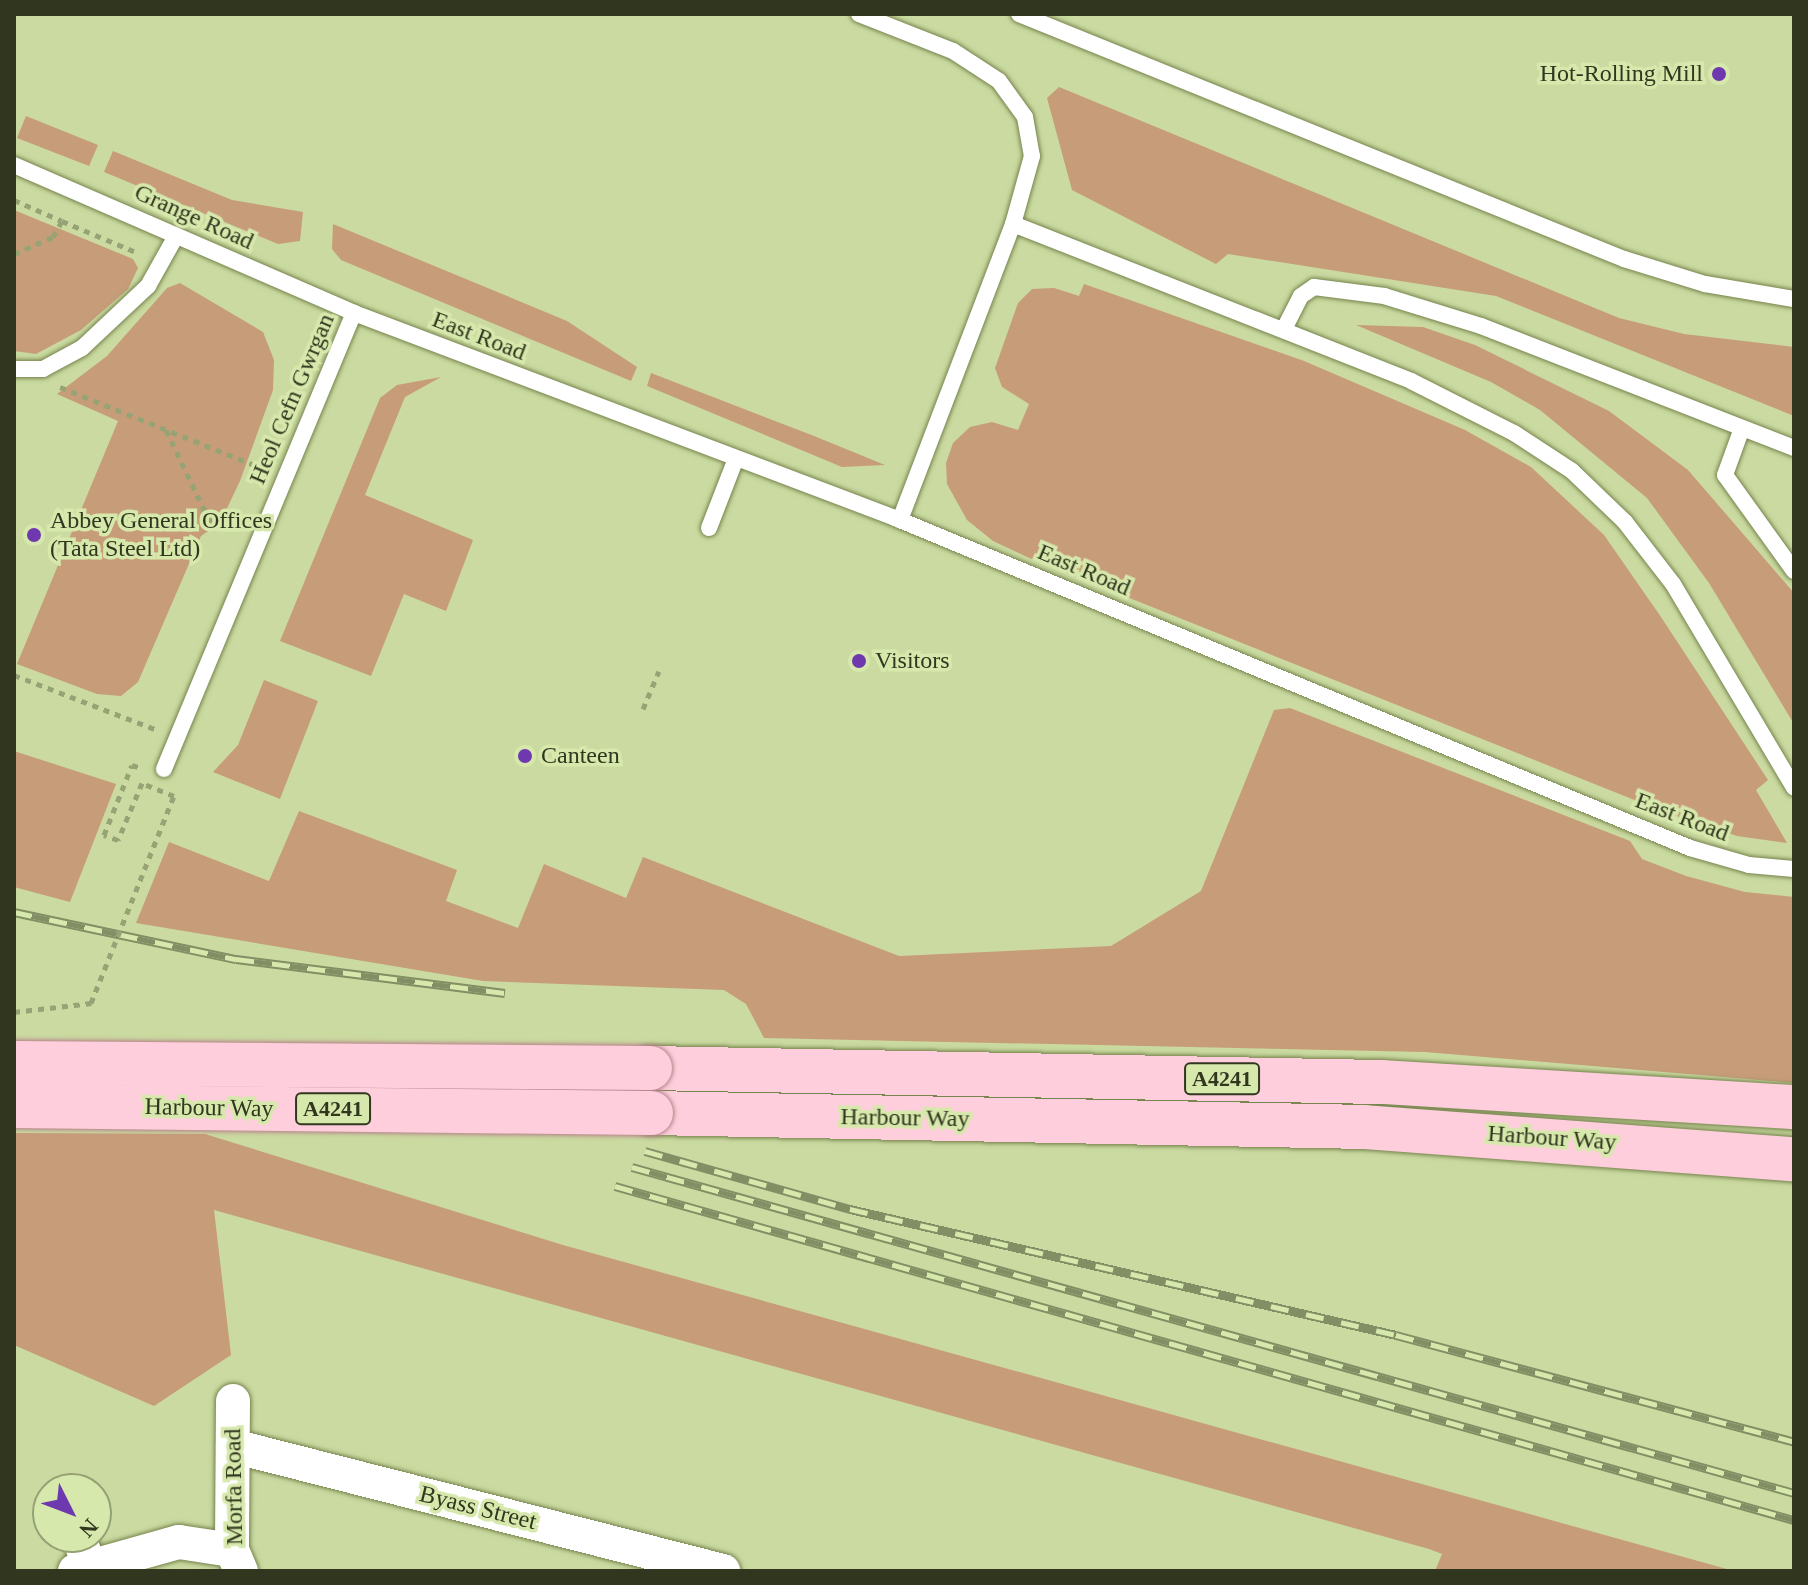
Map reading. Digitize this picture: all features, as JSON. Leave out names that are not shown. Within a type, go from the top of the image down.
[{"type":"main road","name":"Harbour Way","points":[[14,1063],[650,1068],[1382,1082],[1794,1107]]},
{"type":"main road","name":"Harbour Way","points":[[14,1106],[651,1113],[1364,1127],[1794,1159]]},
{"type":"street","name":"Morfa Road","points":[[233,1401],[236,1560]]},
{"type":"street","name":"Byass Street","points":[[233,1446],[723,1571]]},
{"type":"street","points":[[81,1558],[179,1542],[236,1560]]},
{"type":"lane","points":[[859,14],[975,63],[1013,99],[1025,117],[1032,156],[1013,224],[900,520]]},
{"type":"lane","points":[[1019,14],[1624,259],[1705,284],[1794,299]]},
{"type":"lane","name":"Grange Road","points":[[14,165],[354,313]]},
{"type":"lane","points":[[1013,224],[1284,329],[1462,406],[1531,443],[1590,486],[1673,584],[1794,788]]},
{"type":"lane","points":[[14,369],[43,369],[82,348],[164,264],[176,236]]},
{"type":"lane","points":[[1284,329],[1301,296],[1314,287],[1384,296],[1481,326],[1794,448]]},
{"type":"lane","name":"East Road","points":[[354,313],[735,461],[900,520],[1690,848],[1739,863],[1794,869]]},
{"type":"lane","name":"Heol Cefn Gwrgan","points":[[164,769],[354,313]]},
{"type":"lane","points":[[1742,428],[1725,475],[1794,571]]},
{"type":"lane","points":[[709,528],[735,461]]},
{"type":"path","points":[[14,200],[164,264]]},
{"type":"path","points":[[14,254],[53,237],[62,221]]},
{"type":"path","points":[[43,369],[59,386],[285,476]]},
{"type":"path","points":[[165,429],[213,528]]},
{"type":"path","points":[[643,709],[659,671]]},
{"type":"path","points":[[14,675],[176,738]]},
{"type":"path","points":[[14,1012],[91,1003],[174,796],[142,783],[118,840],[104,835],[132,765],[161,776],[164,769]]},
{"type":"shaded area","points":[[1059,87],[1619,318],[1684,334],[1794,347],[1794,416],[1496,296],[1228,254],[1216,264],[1072,190],[1047,98]]},
{"type":"shaded area","points":[[26,116],[98,145],[89,166],[17,138]]},
{"type":"shaded area","points":[[113,151],[232,200],[303,212],[300,241],[278,244],[104,172]]},
{"type":"shaded area","points":[[14,210],[133,259],[138,268],[128,289],[81,330],[36,354],[14,351]]},
{"type":"shaded area","points":[[333,224],[567,321],[637,367],[631,381],[341,260],[332,249]]},
{"type":"shaded area","points":[[180,283],[263,332],[274,360],[273,390],[240,481],[220,523],[201,536],[138,682],[121,696],[97,694],[17,664],[118,421],[57,394],[107,356],[167,288]]},
{"type":"shaded area","points":[[1084,284],[1304,361],[1465,430],[1531,467],[1604,535],[1661,617],[1768,780],[1756,790],[1787,843],[1737,836],[1667,813],[993,541],[967,520],[947,484],[946,463],[953,443],[970,427],[992,422],[1018,430],[1029,404],[1002,387],[995,368],[1018,303],[1032,289],[1054,288],[1079,296]]},
{"type":"shaded area","points":[[1356,325],[1423,327],[1475,345],[1609,411],[1688,470],[1794,593],[1794,724],[1709,583],[1647,498],[1540,410],[1491,382]]},
{"type":"shaded area","points":[[651,373],[885,465],[842,467],[647,386]]},
{"type":"shaded area","points":[[441,377],[405,397],[365,495],[473,540],[446,611],[404,594],[371,676],[280,641],[380,398],[397,385]]},
{"type":"shaded area","points":[[264,680],[318,701],[280,799],[213,772],[238,745]]},
{"type":"shaded area","points":[[1290,708],[1630,841],[1642,859],[1686,876],[1745,892],[1794,897],[1794,1083],[1425,1052],[764,1038],[746,1004],[724,990],[483,981],[136,923],[169,842],[269,881],[299,811],[457,870],[446,901],[518,928],[544,864],[626,898],[643,857],[899,956],[1111,946],[1201,891],[1274,710]]},
{"type":"shaded area","points":[[14,751],[116,784],[70,902],[14,887]]},
{"type":"shaded area","points":[[14,1133],[205,1134],[563,1245],[1734,1571],[1435,1571],[1442,1554],[1429,1549],[214,1210],[231,1355],[154,1406],[14,1345]]},
{"type":"railway","points":[[14,912],[236,959],[505,993]]},
{"type":"railway","points":[[645,1151],[850,1209],[1396,1335],[1794,1442]]},
{"type":"railway","points":[[632,1167],[1794,1493]]},
{"type":"railway","points":[[615,1186],[1794,1520]]},
{"type":"place","name":"Hot-Rolling Mill","points":[[1719,74]]},
{"type":"place","name":"Abbey General Offices (Tata Steel Ltd)","points":[[34,535]]},
{"type":"place","name":"Visitors","points":[[859,661]]},
{"type":"place","name":"Canteen","points":[[525,756]]}]
